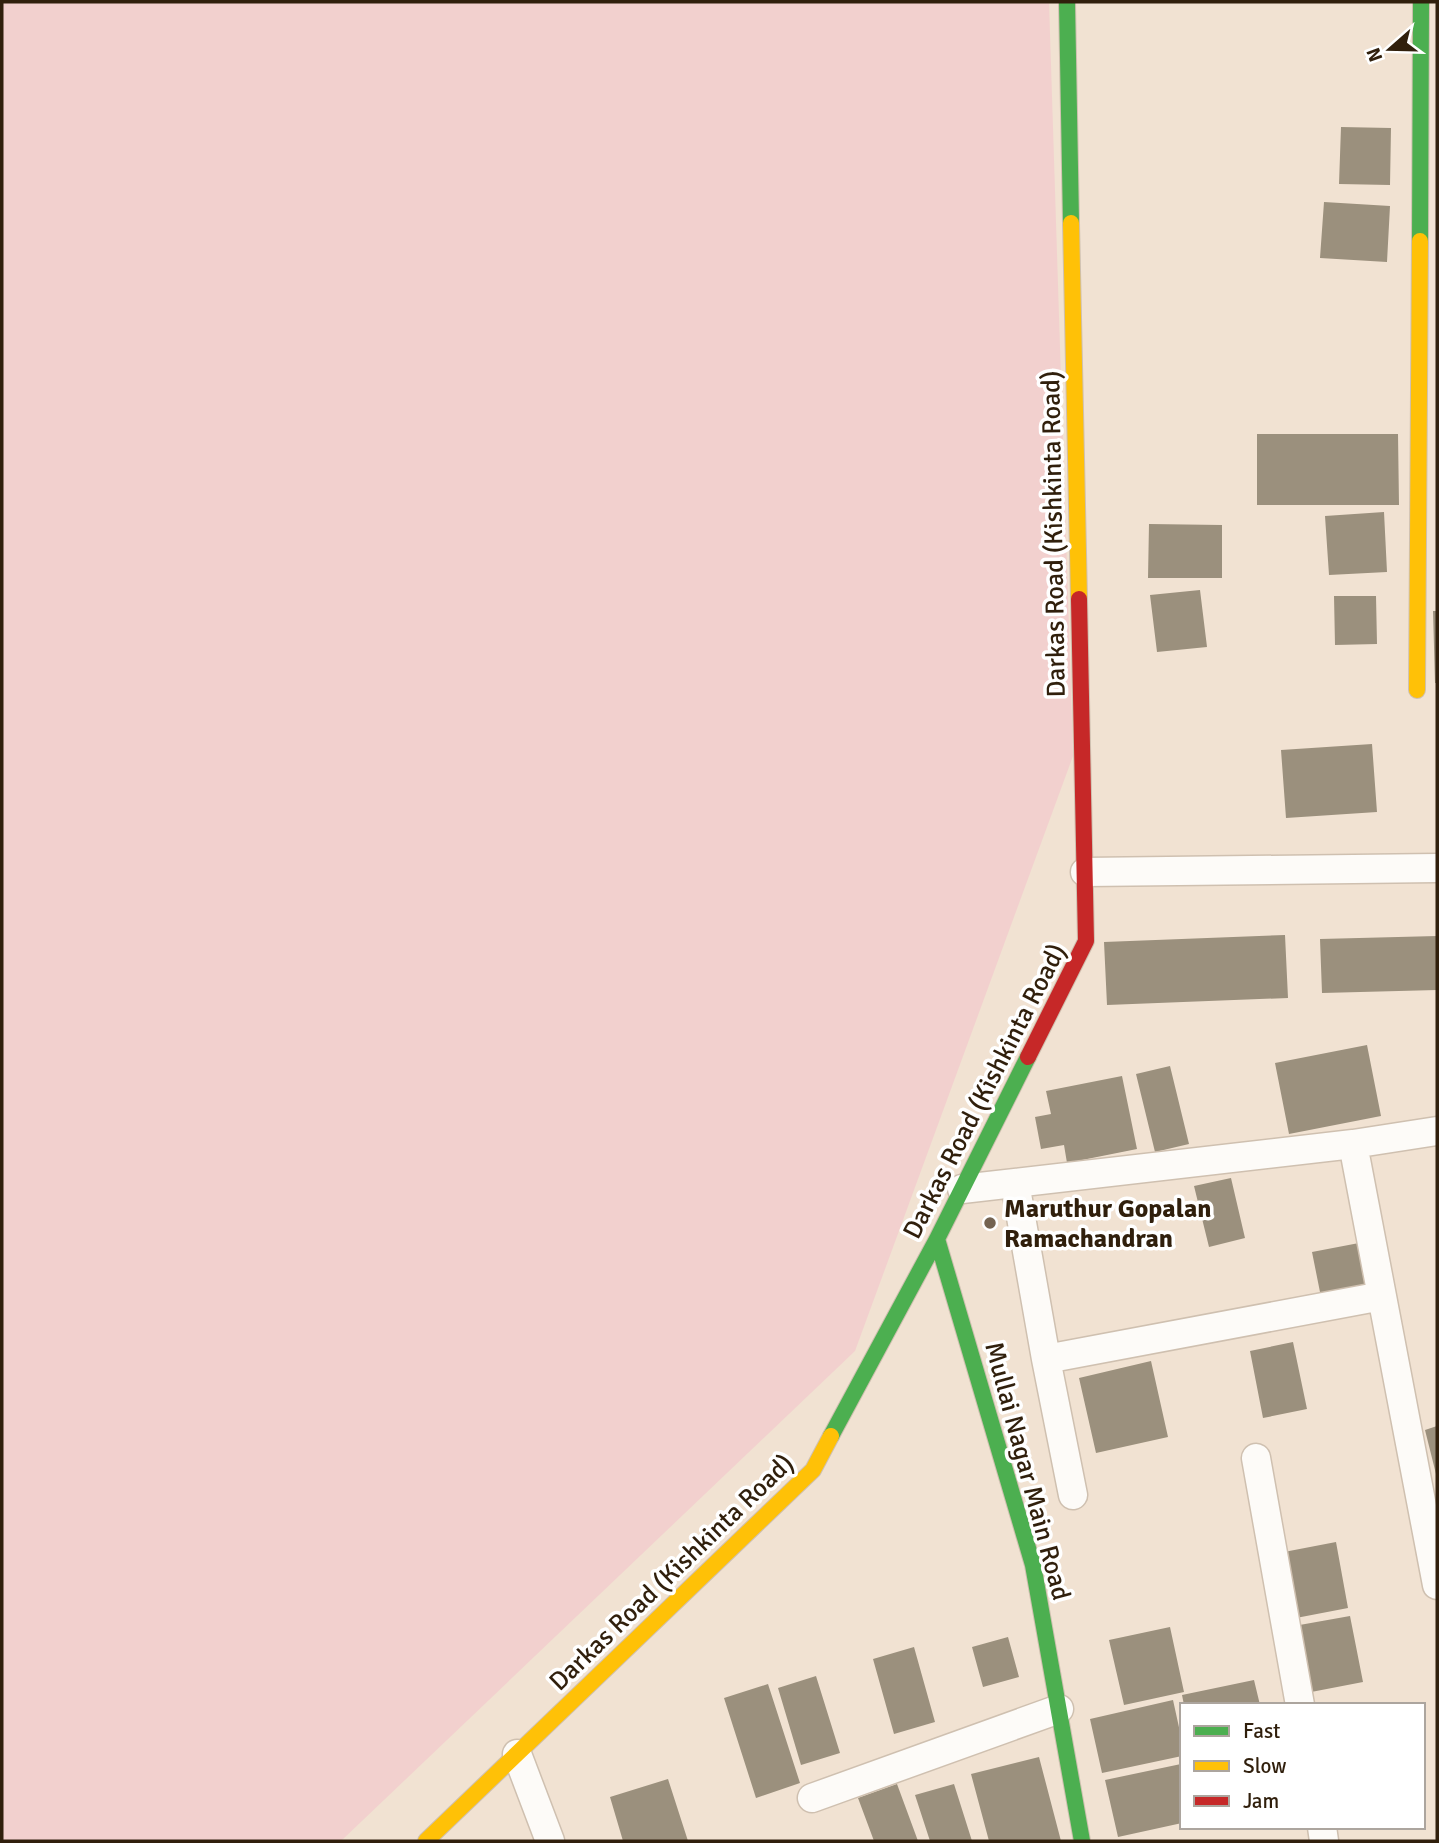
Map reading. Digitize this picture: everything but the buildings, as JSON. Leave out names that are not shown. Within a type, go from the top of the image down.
[{"type":"main road","name":"Darkas Road (Kishkinta Road)","points":[[426,1841],[813,1470],[937,1239],[1086,941],[1067,2]]},
{"type":"main road","points":[[1416,690],[1427,591],[1421,2]]},
{"type":"main road","name":"Mullai Nagar Main Road","points":[[937,1239],[1034,1565],[1082,1841]]},
{"type":"street","points":[[1085,872],[1437,868]]},
{"type":"street","points":[[962,1189],[1353,1144],[1437,1131]]},
{"type":"street","points":[[1353,1144],[1437,1585]]},
{"type":"street","points":[[1016,1183],[1046,1359],[1073,1495]]},
{"type":"street","points":[[1046,1359],[1382,1296]]},
{"type":"street","points":[[1256,1458],[1300,1703]]},
{"type":"street","points":[[812,1798],[1059,1709]]},
{"type":"street","points":[[517,1754],[550,1841]]},
{"type":"shaded area","points":[[2,2],[1049,2],[1073,756],[855,1351],[341,1841],[2,1841]]},
{"type":"traffic: fast","points":[[1067,2],[1071,223]]},
{"type":"traffic: fast","points":[[1420,241],[1421,2]]},
{"type":"traffic: fast","points":[[831,1436],[937,1239],[1028,1057]]},
{"type":"traffic: fast","points":[[937,1239],[1033,1565],[1082,1841]]},
{"type":"traffic: slow","points":[[1071,223],[1079,599]]},
{"type":"traffic: slow","points":[[1417,690],[1420,241]]},
{"type":"traffic: slow","points":[[426,1841],[813,1470],[831,1436]]},
{"type":"traffic: jam","points":[[1028,1057],[1086,941],[1079,599]]},
{"type":"place","name":"Maruthur Gopalan Ramachandran","points":[[990,1223]]}]
